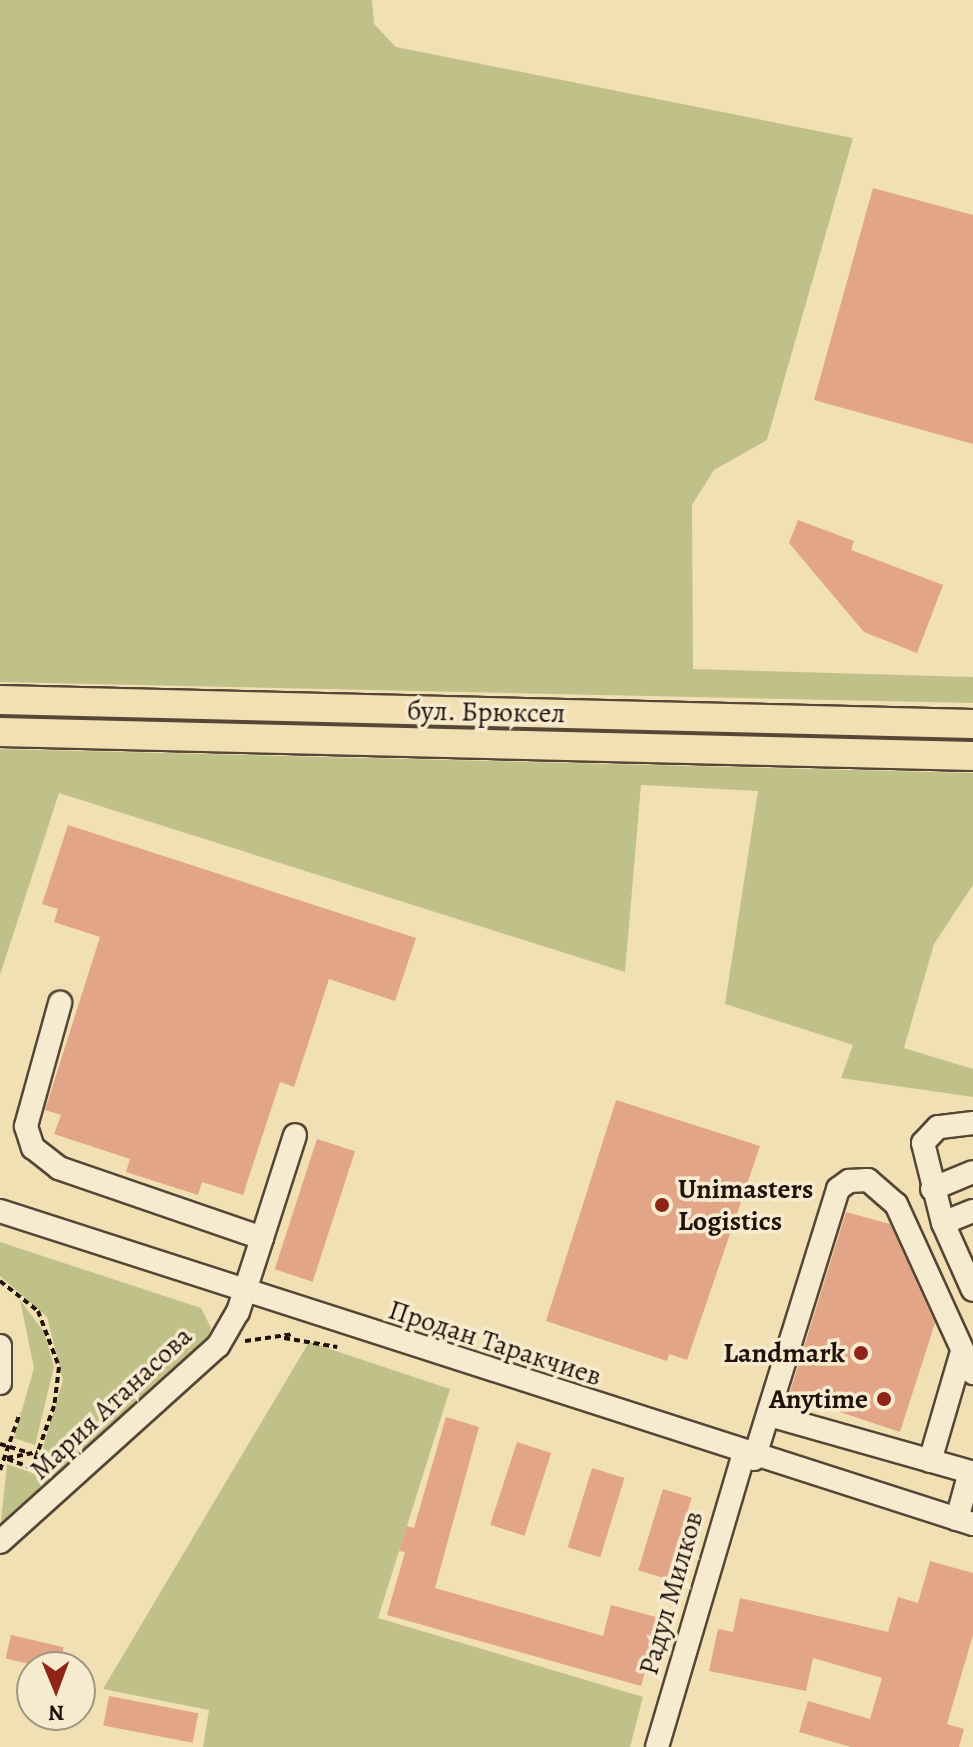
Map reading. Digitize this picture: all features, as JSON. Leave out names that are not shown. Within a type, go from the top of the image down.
[{"type":"main road","name":"бул. Брюксел","points":[[0,700],[973,724]]},
{"type":"main road","name":"бул. Брюксел","points":[[0,732],[973,756]]},
{"type":"street","points":[[60,1003],[26,1126],[33,1148],[59,1168],[262,1238]]},
{"type":"street","points":[[973,1123],[928,1132],[923,1156],[943,1223],[964,1252],[973,1290]]},
{"type":"street","name":"Мария Атанасова","points":[[0,1542],[218,1346],[245,1293],[295,1135]]},
{"type":"street","points":[[932,1189],[973,1172]]},
{"type":"street","name":"Радул Милков","points":[[657,1747],[748,1458],[769,1415],[838,1189],[849,1181],[868,1180],[896,1204],[967,1364]]},
{"type":"street","name":"Продан Таракчиев","points":[[0,1211],[748,1458],[965,1522]]},
{"type":"street","points":[[943,1223],[973,1211]]},
{"type":"street","points":[[0,1346],[0,1383]]},
{"type":"street","points":[[930,1461],[967,1364]]},
{"type":"street","points":[[769,1415],[930,1461],[972,1469],[965,1522]]},
{"type":"path","points":[[0,1281],[38,1311],[57,1354],[57,1394],[32,1468],[4,1458]]},
{"type":"path","points":[[231,1345],[294,1334]]},
{"type":"path","points":[[282,1337],[337,1347]]},
{"type":"path","points":[[0,1470],[20,1413]]},
{"type":"path","points":[[0,1444],[28,1453]]},
{"type":"path","points":[[4,1458],[38,1451]]},
{"type":"green space","points":[[0,0],[372,0],[374,24],[396,47],[853,138],[767,440],[714,470],[692,505],[693,669],[973,677],[973,703],[0,682]]},
{"type":"green space","points":[[0,715],[486,724],[769,731],[768,737]]},
{"type":"green space","points":[[0,749],[973,773],[973,885],[934,944],[904,1048],[973,1069],[973,1097],[841,1078],[853,1045],[725,1004],[758,791],[641,785],[625,972],[59,793],[0,975]]},
{"type":"green space","points":[[0,1242],[201,1308],[211,1328],[207,1341],[0,1531],[7,1464],[35,1474],[63,1380],[47,1317],[0,1276]]},
{"type":"green space","points":[[20,1300],[44,1332],[54,1367],[35,1445],[14,1438],[34,1368]]},
{"type":"green space","points":[[309,1342],[450,1389],[378,1618],[643,1697],[630,1747],[203,1747],[209,1710],[103,1689]]},
{"type":"building","points":[[873,188],[973,215],[973,444],[814,400]]},
{"type":"building","points":[[798,520],[854,541],[851,550],[943,585],[917,653],[864,632],[789,543]]},
{"type":"building","points":[[68,825],[416,938],[395,1001],[329,979],[294,1087],[280,1082],[243,1195],[202,1182],[198,1195],[126,1172],[130,1159],[54,1134],[61,1115],[45,1110],[100,937],[54,922],[58,909],[42,904]]},
{"type":"building","name":"Unimasters Logistics","points":[[616,1100],[760,1146],[687,1360],[669,1354],[667,1361],[546,1321]]},
{"type":"building","points":[[317,1139],[355,1151],[313,1282],[275,1269]]},
{"type":"building","name":"Landmark","points":[[846,1212],[890,1224],[935,1323],[900,1432],[789,1395]]},
{"type":"building","points":[[446,1417],[479,1427],[435,1588],[603,1636],[611,1605],[660,1618],[641,1686],[387,1615],[405,1552],[399,1551],[407,1526],[414,1528]]},
{"type":"building","points":[[517,1442],[551,1453],[524,1536],[490,1525]]},
{"type":"building","points":[[592,1468],[625,1478],[600,1557],[568,1547]]},
{"type":"building","points":[[663,1489],[692,1498],[667,1579],[638,1570]]},
{"type":"building","points":[[930,1561],[973,1573],[973,1635],[947,1724],[964,1729],[959,1747],[851,1747],[799,1732],[808,1701],[870,1719],[882,1678],[813,1658],[806,1691],[709,1671],[718,1629],[733,1632],[740,1598],[888,1632],[898,1597],[918,1603]]},
{"type":"building","points":[[11,1635],[64,1647],[63,1651],[16,1651],[16,1661],[6,1658]]},
{"type":"building","points":[[109,1696],[198,1713],[193,1743],[103,1725]]},
{"type":"place","name":"Unimasters Logistics","points":[[662,1205]]},
{"type":"place","name":"Landmark","points":[[861,1353]]},
{"type":"place","name":"Anytime","points":[[884,1399]]}]
